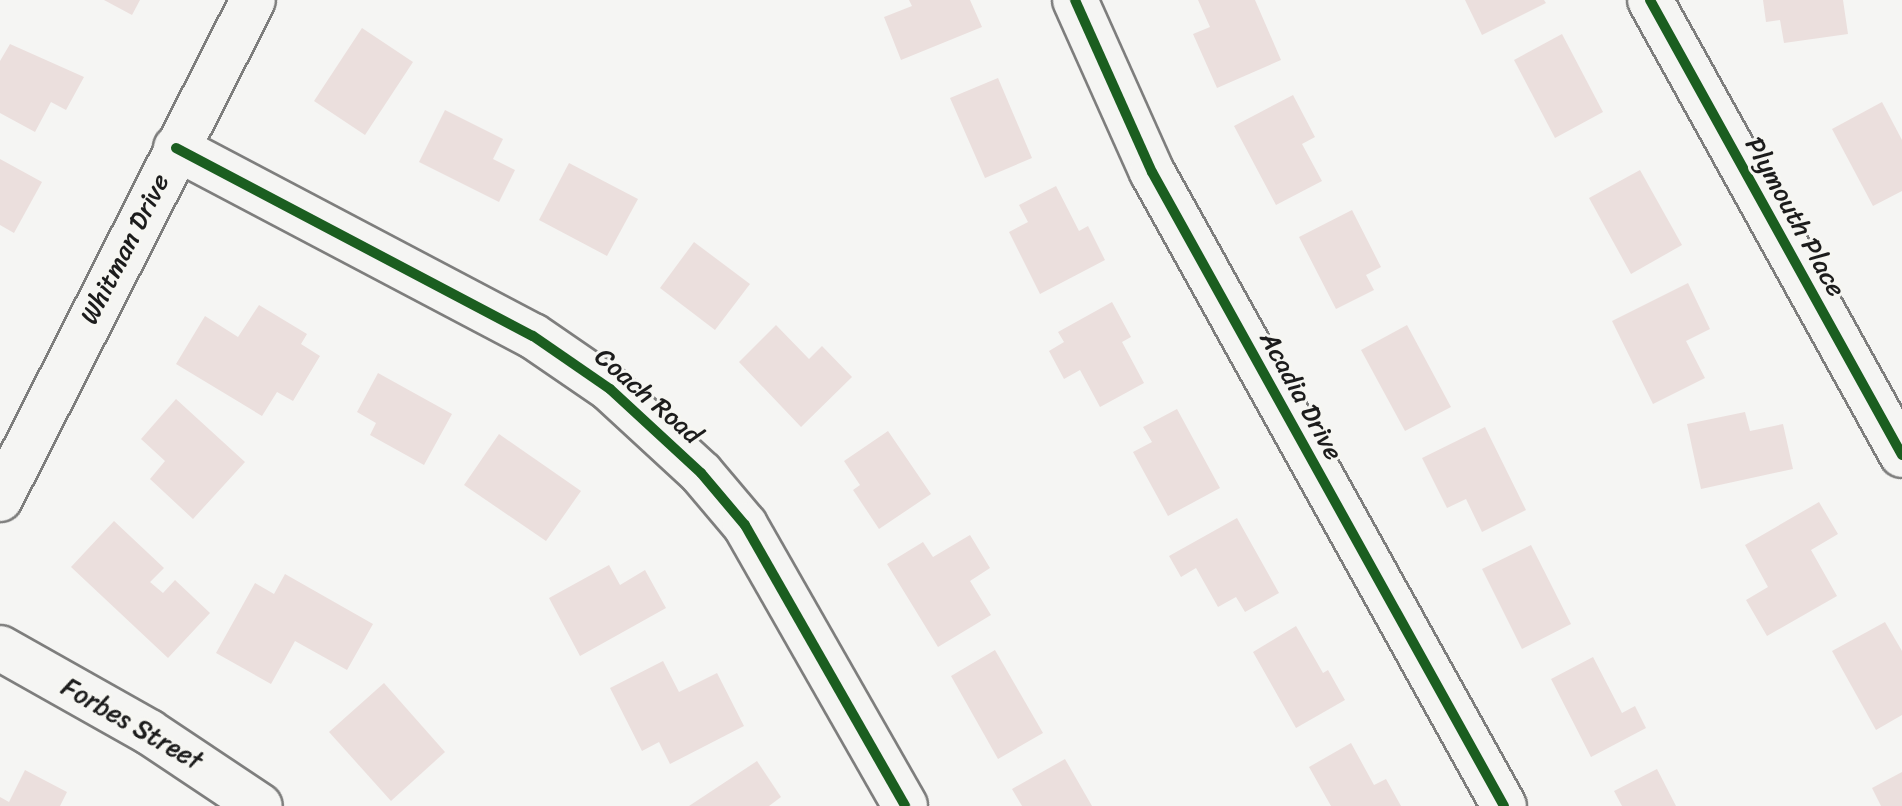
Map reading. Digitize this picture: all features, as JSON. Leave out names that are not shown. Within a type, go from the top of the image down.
[{"type":"street","name":"Whitman Drive","points":[[0,499],[253,0]]},
{"type":"street","name":"Acadia Drive","points":[[1075,0],[1152,172],[1504,806]]},
{"type":"street","name":"Plymouth Place","points":[[1650,0],[1902,455]]},
{"type":"street","name":"Coach Road","points":[[176,148],[533,336],[610,389],[701,473],[745,525],[905,806]]},
{"type":"street","name":"Forbes Street","points":[[0,648],[149,732],[260,806]]},
{"type":"building","points":[[104,0],[140,0],[132,15]]},
{"type":"building","points":[[909,0],[970,0],[982,27],[901,60],[884,17],[912,6]]},
{"type":"building","points":[[1198,0],[1255,0],[1281,60],[1217,88],[1193,34],[1210,27]]},
{"type":"building","points":[[1465,0],[1544,0],[1546,3],[1482,35]]},
{"type":"building","points":[[1763,0],[1843,0],[1848,34],[1784,43],[1780,20],[1766,22]]},
{"type":"building","points":[[362,28],[413,62],[365,135],[314,101]]},
{"type":"building","points":[[1562,34],[1603,112],[1555,138],[1514,60]]},
{"type":"building","points":[[10,44],[84,77],[66,110],[51,102],[35,132],[0,113],[0,61]]},
{"type":"building","points":[[998,78],[1032,158],[985,178],[950,98]]},
{"type":"building","points":[[1293,95],[1315,137],[1302,144],[1322,181],[1276,205],[1234,126]]},
{"type":"building","points":[[1882,102],[1902,140],[1902,191],[1873,206],[1832,129]]},
{"type":"building","points":[[445,110],[503,139],[493,159],[515,170],[499,202],[419,162]]},
{"type":"building","points":[[0,159],[42,182],[14,233],[0,225]]},
{"type":"building","points":[[569,163],[638,199],[607,256],[539,220]]},
{"type":"building","points":[[1640,170],[1682,245],[1631,274],[1589,198]]},
{"type":"building","points":[[1056,186],[1079,231],[1088,226],[1105,260],[1040,294],[1009,232],[1028,222],[1019,205]]},
{"type":"building","points":[[1352,210],[1381,267],[1366,275],[1374,290],[1336,309],[1299,237]]},
{"type":"building","points":[[694,242],[750,284],[715,330],[660,288]]},
{"type":"building","points":[[1688,283],[1710,329],[1686,341],[1705,378],[1653,404],[1612,321]]},
{"type":"building","points":[[1112,302],[1131,337],[1122,342],[1144,383],[1100,407],[1080,370],[1064,379],[1049,351],[1064,342],[1058,332]]},
{"type":"building","points":[[259,305],[307,334],[301,344],[320,356],[293,401],[277,392],[262,416],[176,364],[205,316],[238,337]]},
{"type":"building","points":[[776,325],[809,359],[822,346],[852,377],[801,427],[739,362]]},
{"type":"building","points":[[1407,325],[1451,407],[1405,431],[1361,350]]},
{"type":"building","points":[[378,373],[452,414],[424,465],[370,435],[376,423],[357,412]]},
{"type":"building","points":[[176,399],[245,462],[193,519],[150,479],[165,461],[141,439]]},
{"type":"building","points":[[1177,409],[1220,488],[1168,516],[1133,452],[1152,442],[1143,427]]},
{"type":"building","points":[[1745,412],[1750,431],[1783,424],[1793,469],[1701,489],[1687,424]]},
{"type":"building","points":[[1485,427],[1526,510],[1482,532],[1466,499],[1447,508],[1422,458]]},
{"type":"building","points":[[888,431],[931,494],[879,529],[853,490],[860,485],[844,461]]},
{"type":"building","points":[[499,434],[581,491],[546,541],[464,485]]},
{"type":"building","points":[[1819,502],[1838,534],[1811,550],[1837,596],[1767,636],[1746,600],[1768,587],[1745,545]]},
{"type":"building","points":[[1237,518],[1279,593],[1245,612],[1236,597],[1218,607],[1196,568],[1181,577],[1169,556]]},
{"type":"building","points":[[114,521],[164,568],[150,582],[163,593],[175,580],[210,613],[168,658],[71,567]]},
{"type":"building","points":[[970,535],[990,568],[970,581],[991,615],[938,647],[887,564],[923,542],[933,557]]},
{"type":"building","points":[[1531,545],[1571,624],[1522,649],[1482,569]]},
{"type":"building","points":[[609,565],[620,585],[645,570],[666,608],[580,656],[549,598]]},
{"type":"building","points":[[285,574],[373,624],[347,670],[295,641],[271,684],[216,653],[255,583],[274,594]]},
{"type":"building","points":[[1885,622],[1902,651],[1902,715],[1876,730],[1832,651]]},
{"type":"building","points":[[1296,626],[1323,673],[1328,670],[1345,700],[1296,728],[1253,652]]},
{"type":"building","points":[[995,650],[1043,733],[998,759],[951,676]]},
{"type":"building","points":[[1593,657],[1622,713],[1635,706],[1646,728],[1591,757],[1551,679]]},
{"type":"building","points":[[663,661],[679,692],[717,673],[744,726],[670,764],[659,742],[642,751],[610,688]]},
{"type":"building","points":[[384,683],[445,752],[391,801],[329,732]]},
{"type":"building","points":[[1351,743],[1374,785],[1386,779],[1401,806],[1331,806],[1309,767]]},
{"type":"building","points":[[1065,759],[1092,806],[1022,806],[1012,789]]},
{"type":"building","points":[[757,761],[781,797],[769,806],[689,806]]},
{"type":"building","points":[[1657,769],[1676,806],[1622,806],[1614,791]]},
{"type":"building","points":[[25,770],[67,792],[60,806],[0,806],[0,797],[9,802]]},
{"type":"building","points":[[1902,772],[1902,806],[1881,806],[1872,788]]},
{"type":"cycle path","points":[[1075,0],[1152,172],[1504,806]]},
{"type":"cycle path","points":[[1650,0],[1902,455]]},
{"type":"cycle path","points":[[176,148],[533,336],[610,389],[701,473],[745,525],[905,806]]}]
